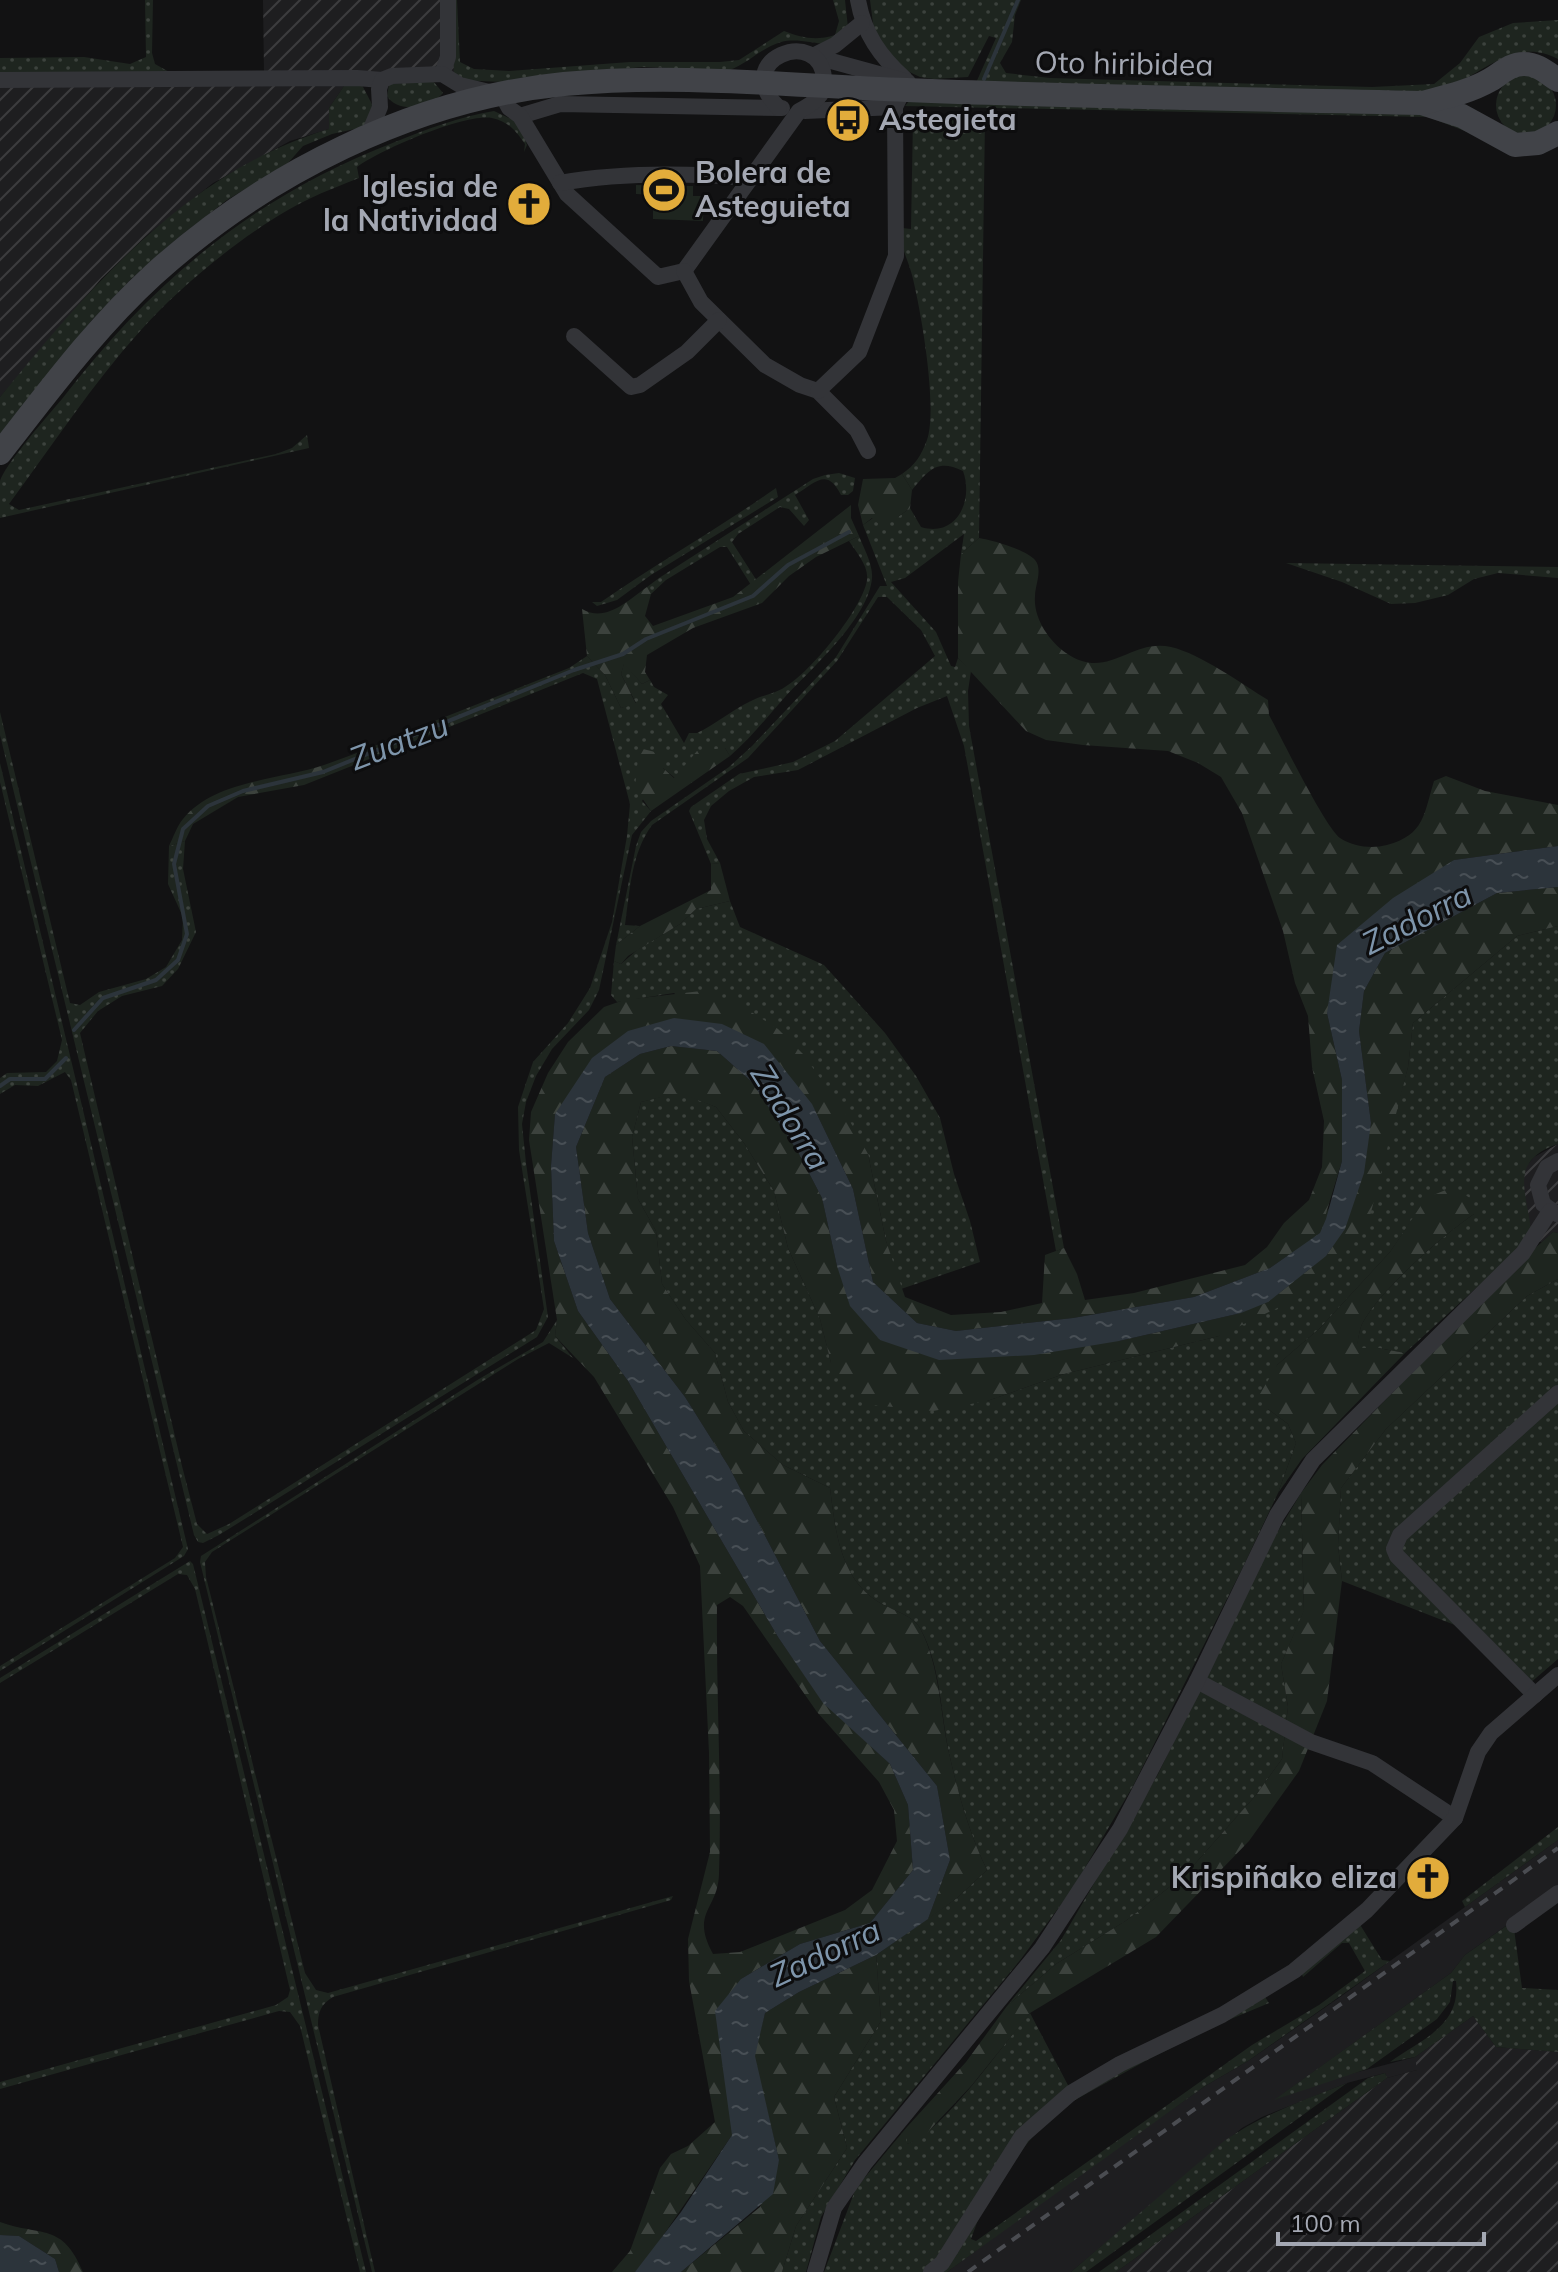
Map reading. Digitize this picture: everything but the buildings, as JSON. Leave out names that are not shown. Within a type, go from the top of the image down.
[{"type":"street","points":[[448,0],[445,77],[453,107]]},
{"type":"street","points":[[818,391],[859,352],[896,256],[902,93],[862,23],[858,0]]},
{"type":"street","points":[[813,56],[835,45],[862,23]]},
{"type":"street","points":[[779,108],[767,97],[763,82],[766,68],[774,57],[787,51],[801,51],[902,93]]},
{"type":"street","points":[[0,80],[382,80],[392,76],[445,77],[502,95],[509,108],[520,116],[567,194],[658,277],[684,271],[799,111],[816,103],[824,86],[824,75],[813,56]]},
{"type":"street","name":"Oto hiribidea","points":[[520,116],[560,104],[779,108],[799,111],[902,93],[933,91],[1422,103],[1457,94],[1491,80],[1505,68],[1523,63],[1541,67],[1557,80]]},
{"type":"street","name":"Oto hiribidea","points":[[0,453],[110,318],[187,246],[273,185],[367,138],[453,107],[564,84],[648,79],[763,82],[902,93]]},
{"type":"street","points":[[367,138],[380,107],[382,80]]},
{"type":"street","points":[[1491,80],[1483,99],[1485,120],[1491,129]]},
{"type":"street","name":"Oto hiribidea","points":[[1422,103],[1491,129],[1504,141],[1515,145],[1538,143],[1555,132]]},
{"type":"street","points":[[380,107],[409,122]]},
{"type":"street","points":[[560,183],[607,175],[750,178]]},
{"type":"street","points":[[684,271],[701,302],[719,320],[765,365],[800,385],[818,391],[857,430],[868,451]]},
{"type":"street","points":[[574,336],[631,387],[640,385],[687,352],[719,320]]},
{"type":"street","points":[[815,2272],[834,2208],[865,2163],[1042,1948],[1120,1829],[1197,1681],[1277,1515],[1313,1460],[1523,1253],[1554,1213],[1543,1204],[1538,1185],[1547,1167],[1558,1161]]},
{"type":"street","points":[[1535,1695],[1397,1556],[1394,1549],[1400,1535],[1558,1393]]},
{"type":"street","points":[[931,2272],[942,2263],[1022,2136],[1071,2093],[1120,2064],[1222,2015],[1294,1971],[1367,1910],[1455,1818],[1478,1752],[1491,1733],[1558,1675]]},
{"type":"street","points":[[1197,1681],[1311,1742],[1372,1763],[1455,1818]]},
{"type":"street","points":[[1514,1925],[1558,1893]]},
{"type":"shaded area","points":[[263,0],[452,0],[454,75],[389,84],[344,86],[329,108],[329,129],[290,141],[213,183],[146,236],[101,279],[0,397],[0,75],[264,72]]},
{"type":"shaded area","points":[[1558,1144],[1558,1233],[1553,1232],[1542,1242],[1527,1241],[1522,1186],[1524,1169],[1534,1157]]},
{"type":"shaded area","points":[[1558,1840],[1558,1889],[1465,1955],[1451,1973],[1276,2099],[1335,2078],[1415,2057],[1558,2052],[1417,2070],[1387,2078],[1385,2073],[1347,2083],[1242,2128],[1071,2272],[947,2272],[1072,2180],[1205,2086],[1248,2061],[1340,1997]]},
{"type":"shaded area","points":[[1473,2016],[1496,2047],[1558,2052],[1558,2272],[1116,2272],[1387,2078],[1417,2070],[1415,2057]]},
{"type":"green space","points":[[145,0],[153,0],[152,53],[155,64],[171,73],[0,75],[0,58],[84,57],[130,64],[146,57]]},
{"type":"green space","points":[[452,0],[457,0],[460,62],[474,69],[509,71],[630,62],[739,60],[784,31],[809,38],[835,35],[839,21],[833,0],[845,0],[848,28],[826,44],[792,40],[774,44],[730,70],[642,67],[502,82],[458,80],[454,75]]},
{"type":"green space","points":[[870,0],[1021,0],[1015,15],[1012,42],[1000,63],[1006,73],[1050,78],[1372,87],[1434,84],[1460,63],[1479,37],[1513,23],[1558,20],[1558,59],[1544,53],[1517,54],[1451,87],[1424,95],[975,85],[996,38],[989,36],[968,77],[920,77],[899,67],[874,31]]},
{"type":"green space","points":[[1526,75],[1538,77],[1547,84],[1554,93],[1554,117],[1547,126],[1538,133],[1526,135],[1514,133],[1505,126],[1498,117],[1496,105],[1498,93],[1505,84],[1514,77]]},
{"type":"green space","points":[[433,81],[443,93],[423,105],[406,107],[392,102],[387,96],[389,84]]},
{"type":"green space","points":[[362,85],[375,110],[364,127],[332,134],[303,146],[288,163],[227,200],[179,237],[132,278],[92,320],[0,435],[0,397],[106,275],[187,203],[231,173],[278,148],[329,129],[329,108],[344,86]]},
{"type":"green space","points":[[910,100],[1434,111],[1470,133],[1428,117],[905,106]]},
{"type":"green space","points":[[494,111],[520,123],[527,145],[524,152],[525,144],[518,135],[507,124],[492,118],[443,127],[368,160],[357,167],[359,178],[287,210],[220,257],[158,312],[123,350],[9,504],[19,510],[276,454],[292,448],[307,435],[309,448],[0,518],[0,482],[17,453],[133,317],[210,246],[296,188],[344,164],[431,128]]},
{"type":"green space","points":[[913,118],[985,119],[979,538],[961,554],[964,534],[905,578],[891,582],[936,632],[951,666],[955,667],[958,658],[971,671],[969,726],[1064,1248],[1056,1251],[964,746],[947,696],[917,708],[798,770],[754,777],[729,791],[711,806],[704,820],[707,839],[720,863],[711,864],[689,811],[739,774],[793,762],[835,741],[935,656],[921,630],[887,597],[878,597],[837,661],[748,758],[652,825],[636,860],[625,925],[640,926],[616,945],[641,832],[651,821],[729,767],[752,746],[836,657],[880,586],[887,586],[863,525],[873,518],[898,517],[910,508],[921,527],[944,527],[953,522],[964,505],[966,482],[963,471],[946,466],[934,468],[912,490],[902,474],[914,464],[925,446],[931,406],[920,311],[902,242],[902,228],[911,229]]},
{"type":"green space","points":[[636,185],[693,186],[693,196],[704,196],[703,221],[653,219],[653,195],[636,194]]},
{"type":"green space","points":[[839,473],[855,478],[853,491],[848,495],[841,495],[836,486],[826,479],[795,495],[809,520],[804,526],[789,509],[780,507],[738,534],[732,542],[757,581],[751,585],[727,547],[720,547],[666,580],[651,594],[647,587],[659,578],[813,479]]},
{"type":"green space","points":[[902,474],[912,490],[910,508],[898,517],[879,524],[872,518],[863,525],[858,505],[863,479],[895,478]]},
{"type":"green space","points":[[776,488],[778,497],[651,575],[617,600],[597,606],[592,602],[601,602]]},
{"type":"green space","points":[[851,505],[851,518],[859,536],[816,557],[789,576],[762,603],[693,628],[647,655],[645,672],[650,680],[642,684],[624,664],[621,674],[636,704],[621,708],[605,675],[587,656],[582,609],[591,613],[608,612],[647,587],[651,594],[645,616],[653,626],[733,597]]},
{"type":"green space","points":[[859,536],[870,562],[872,578],[861,610],[837,642],[730,756],[725,748],[675,778],[663,768],[642,801],[651,811],[632,835],[599,990],[589,1010],[552,1049],[536,1076],[526,1102],[522,1124],[548,1317],[537,1337],[219,1535],[203,1543],[198,1542],[0,735],[0,712],[70,1003],[80,1005],[99,992],[146,979],[166,967],[182,940],[183,917],[168,884],[169,846],[185,841],[183,869],[196,932],[178,969],[162,986],[122,996],[98,1011],[80,1033],[182,1466],[197,1524],[207,1534],[229,1524],[536,1330],[544,1309],[519,1150],[518,1107],[533,1062],[568,1023],[590,988],[612,922],[630,804],[597,679],[583,673],[427,736],[427,724],[569,668],[587,656],[605,675],[621,708],[636,703],[621,674],[624,663],[642,684],[650,680],[654,687],[668,695],[661,704],[684,743],[689,733],[697,733],[755,699],[796,680],[821,654],[856,607],[867,580],[861,559],[849,541]]},
{"type":"green space","points":[[979,538],[1031,556],[1038,568],[1035,604],[1039,621],[1060,648],[1081,661],[1107,661],[1143,648],[1171,647],[1208,663],[1268,700],[1269,715],[1303,781],[1333,830],[1345,841],[1375,847],[1400,841],[1421,821],[1434,781],[1446,776],[1485,791],[1558,805],[1558,846],[1454,860],[1327,1013],[1342,1080],[1342,1161],[1320,1233],[1270,1268],[1194,1297],[1073,1318],[956,1331],[917,1323],[873,1282],[853,1189],[812,1104],[674,1018],[555,1114],[551,1166],[554,1241],[578,1311],[628,1381],[778,1637],[823,1702],[890,1764],[908,1805],[913,1870],[870,1923],[800,1944],[741,1979],[732,2135],[647,2259],[635,2272],[612,2272],[630,2251],[660,2168],[671,2154],[688,2146],[715,2122],[689,1981],[688,1939],[710,1852],[709,1753],[700,1566],[673,1507],[594,1377],[555,1336],[557,1320],[529,1140],[531,1112],[548,1073],[568,1042],[604,1007],[624,1000],[701,991],[737,1003],[778,1029],[803,1054],[847,1116],[868,1154],[886,1241],[905,1297],[951,1315],[1001,1312],[1042,1303],[1045,1255],[1064,1248],[1085,1300],[1134,1293],[1245,1265],[1267,1247],[1284,1223],[1309,1200],[1322,1167],[1324,1121],[1312,1067],[1308,1016],[1295,983],[1283,931],[1242,813],[1221,777],[1198,763],[1168,751],[1046,740],[1026,731],[958,658],[961,554]],"holes":[[[730,1597],[743,1606],[817,1712],[879,1782],[894,1810],[897,1841],[872,1890],[845,1910],[740,1952],[713,1954],[704,1929],[719,1874],[717,1605]]]},
{"type":"green space","points":[[1286,563],[1558,567],[1558,578],[1498,573],[1474,579],[1448,595],[1415,603],[1391,604],[1342,582]]},
{"type":"green space","points":[[427,724],[427,736],[304,785],[238,797],[193,824],[185,841],[169,846],[183,819],[212,796],[249,783],[324,765]]},
{"type":"green space","points":[[639,748],[667,755],[663,768],[674,778],[697,751],[725,748],[730,756],[651,811],[635,788]]},
{"type":"green space","points":[[0,763],[188,1549],[184,1556],[0,1671],[0,1666],[175,1558],[183,1547],[71,1080],[65,1072],[38,1086],[15,1085],[0,1094],[0,1078],[7,1073],[46,1072],[57,1061],[62,1040],[0,782]]},
{"type":"green space","points":[[720,863],[730,901],[696,909],[680,924],[628,956],[621,964],[614,961],[616,945],[640,926],[711,890],[711,864]]},
{"type":"green space","points":[[1558,887],[1558,926],[1517,936],[1413,1023],[1408,1067],[1368,1224],[1294,1300],[1219,1336],[1064,1374],[987,1401],[933,1411],[863,1404],[831,1363],[820,1319],[788,1248],[774,1191],[744,1143],[716,1107],[679,1093],[641,1102],[632,1137],[638,1199],[656,1231],[662,1284],[686,1320],[715,1353],[728,1402],[744,1431],[783,1465],[830,1488],[841,1549],[853,1577],[874,1599],[916,1623],[927,1643],[936,1673],[956,1783],[969,1827],[987,1870],[928,1919],[950,1860],[937,1786],[820,1641],[729,1467],[685,1397],[610,1299],[588,1233],[576,1147],[605,1077],[640,1054],[671,1046],[717,1051],[752,1082],[798,1152],[822,1198],[837,1266],[880,1340],[1119,1341],[1241,1313],[1268,1302],[1326,1256],[1345,1229],[1371,1123],[1359,1031],[1364,991],[1385,953],[1497,893]]},
{"type":"green space","points":[[730,901],[740,927],[824,965],[885,1033],[916,1076],[940,1118],[980,1262],[901,1289],[886,1241],[868,1154],[674,993],[617,1002],[611,995],[614,961],[621,964],[637,950],[680,924],[696,909]]},
{"type":"green space","points":[[1558,926],[1558,1144],[1542,1151],[1526,1168],[1524,1179],[1531,1231],[1508,1259],[1405,1353],[1378,1348],[1356,1349],[1362,1324],[1382,1296],[1429,1249],[1474,1214],[1427,1198],[1390,1252],[1320,1328],[1277,1365],[1268,1409],[1288,1424],[1296,1443],[1278,1493],[1243,1567],[1133,1786],[1073,1888],[1021,1959],[855,2160],[821,2217],[806,2272],[782,2272],[796,2226],[847,2148],[834,2097],[881,2021],[876,1955],[957,1898],[987,1870],[960,1798],[936,1673],[920,1628],[911,1619],[874,1599],[853,1577],[841,1549],[830,1488],[783,1465],[744,1431],[728,1402],[715,1353],[686,1320],[662,1284],[656,1231],[638,1199],[632,1137],[641,1102],[679,1092],[716,1107],[744,1143],[774,1191],[788,1248],[820,1319],[831,1363],[987,1401],[1064,1374],[1219,1336],[1388,1140],[1408,1067],[1413,1023],[1517,936]]},
{"type":"green space","points":[[1453,1187],[1473,1200],[1474,1214],[1429,1249],[1397,1280],[1370,1311],[1360,1330],[1357,1348],[1405,1353],[1302,1459],[1278,1493],[1296,1443],[1288,1424],[1268,1409],[1260,1394],[1277,1365],[1320,1328],[1390,1252],[1426,1198]]},
{"type":"green space","points":[[1553,1232],[1558,1233],[1558,1279],[1527,1296],[1386,1429],[1341,1488],[1338,1545],[1342,1581],[1327,1701],[1299,1771],[1249,1841],[1156,1937],[1030,2013],[972,2085],[922,2138],[907,2144],[907,2127],[966,2062],[1007,2006],[1056,1964],[1127,1920],[1185,1875],[1256,1795],[1282,1759],[1288,1707],[1281,1664],[1304,1610],[1301,1493],[1322,1465]]},
{"type":"green space","points":[[1558,1279],[1558,1659],[1529,1684],[1465,1629],[1342,1581],[1338,1545],[1341,1488],[1386,1429],[1527,1296]]},
{"type":"green space","points":[[557,1320],[555,1336],[573,1358],[549,1343],[518,1359],[212,1552],[205,1562],[206,1577],[305,1973],[316,1990],[328,1993],[673,1896],[671,1900],[333,1997],[323,2006],[318,2025],[375,2272],[372,2272],[200,1562],[201,1556],[479,1379],[543,1342]]},
{"type":"green space","points":[[1301,1493],[1304,1611],[1281,1664],[1288,1707],[1282,1759],[1256,1795],[1185,1875],[1127,1920],[1056,1964],[1007,2006],[1061,1940],[1158,1774],[1274,1538]]},
{"type":"green space","points":[[190,1561],[366,2272],[360,2272],[300,2026],[290,2012],[279,2011],[0,2089],[0,2082],[276,2005],[288,1997],[290,1990],[195,1589],[187,1575],[178,1574],[0,1683],[0,1678]]},
{"type":"green space","points":[[1558,1827],[1558,1840],[1465,1907],[1462,1901]]},
{"type":"green space","points":[[1359,1923],[1382,1960],[1390,1961],[1248,2061],[1205,2086],[947,2272],[937,2272],[1021,2143],[1073,2096],[1263,1994],[1269,2003],[1149,2059],[1066,2105],[1027,2141],[979,2217],[971,2239],[976,2241],[1252,2045],[1319,2005],[1365,1971],[1349,1943],[1342,1943],[1303,1977],[1301,1972]]},
{"type":"green space","points":[[1509,1924],[1514,1929],[1522,1988],[1558,1990],[1558,2052],[1496,2047],[1473,2016],[1415,2057],[1390,2062],[1437,2030],[1446,2020],[1456,1996],[1456,1981],[1453,1981],[1450,2002],[1437,2019],[1367,2069],[1274,2100],[1451,1973],[1465,1955]]},
{"type":"green space","points":[[876,1955],[881,2021],[834,2097],[847,2148],[796,2226],[782,2272],[681,2272],[760,2207],[779,2160],[754,2056],[765,2013],[799,1992]]},
{"type":"green space","points":[[1030,2013],[1070,2089],[926,2272],[824,2272],[856,2188],[907,2127],[907,2144],[938,2122],[955,2105]]},
{"type":"green space","points":[[1385,2073],[1387,2078],[1116,2272],[1099,2272],[1368,2078]]},
{"type":"green space","points":[[1347,2083],[1086,2272],[1071,2272],[1224,2141],[1268,2116]]},
{"type":"green space","points":[[0,2222],[59,2238],[75,2256],[83,2272],[59,2272],[55,2259],[19,2236],[0,2235]]},
{"type":"water","name":"Zadorra","points":[[1558,846],[1558,887],[1497,893],[1385,953],[1364,991],[1359,1031],[1371,1123],[1364,1173],[1345,1229],[1326,1256],[1268,1302],[1241,1313],[1119,1341],[1034,1355],[939,1360],[880,1340],[850,1306],[837,1266],[822,1198],[798,1152],[752,1082],[717,1051],[671,1046],[640,1054],[605,1077],[576,1147],[588,1233],[610,1299],[685,1397],[729,1467],[820,1641],[937,1786],[950,1860],[928,1919],[876,1955],[799,1992],[765,2013],[755,2056],[779,2160],[773,2194],[681,2272],[635,2272],[681,2212],[732,2135],[715,2011],[741,1979],[800,1944],[870,1923],[913,1870],[908,1805],[890,1764],[823,1703],[778,1637],[628,1381],[578,1311],[554,1241],[551,1166],[555,1114],[592,1058],[628,1031],[674,1018],[722,1024],[764,1044],[812,1104],[853,1189],[873,1282],[917,1323],[956,1331],[1073,1318],[1194,1297],[1270,1268],[1320,1233],[1326,1219],[1342,1161],[1342,1080],[1327,1013],[1337,945],[1393,898],[1454,860]]},
{"type":"water","points":[[0,2235],[19,2236],[55,2259],[59,2272],[0,2272]]},
{"type":"waterway","name":"Zuatzu","points":[[984,79],[1018,0]]},
{"type":"waterway","name":"Zuatzu","points":[[74,1030],[103,998],[156,980],[178,960],[187,934],[174,864],[183,829],[208,806],[243,791],[323,772],[574,670],[623,654],[646,639],[753,596],[788,565],[849,532]]},
{"type":"waterway","name":"Zuatzu","points":[[0,1086],[10,1079],[45,1079],[66,1058]]},
{"type":"railway","points":[[968,2272],[1558,1848]]},
{"type":"place","name":"Astegieta","points":[[848,120]]},
{"type":"place","name":"Bolera de Asteguieta","points":[[664,190]]},
{"type":"place","name":"Iglesia de la Natividad","points":[[529,204]]},
{"type":"place","name":"Krispiñako eliza","points":[[1428,1878]]}]
